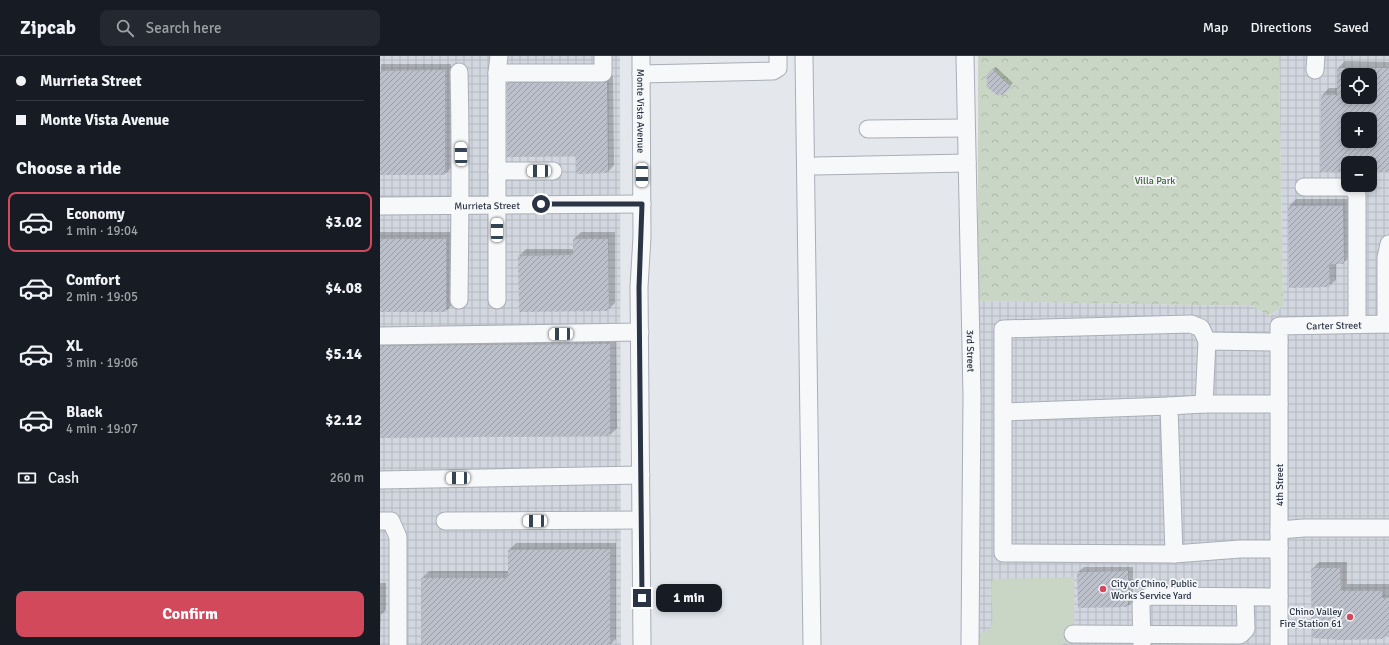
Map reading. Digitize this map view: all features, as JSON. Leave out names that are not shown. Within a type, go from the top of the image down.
[{"type":"street","points":[[497,300],[497,73],[499,56]]},
{"type":"street","points":[[497,73],[603,73],[603,56]]},
{"type":"street","name":"Monte Vista Avenue","points":[[641,56],[642,204],[640,332],[642,645]]},
{"type":"street","points":[[641,74],[773,71],[778,68],[778,56]]},
{"type":"street","points":[[804,56],[812,645]]},
{"type":"street","name":"3rd Street","points":[[965,56],[972,396],[970,645]]},
{"type":"street","points":[[459,72],[461,154],[459,205],[459,300]]},
{"type":"street","points":[[868,129],[966,128]]},
{"type":"street","points":[[816,166],[967,163]]},
{"type":"street","points":[[497,171],[553,171]]},
{"type":"street","points":[[1304,187],[1352,187],[1357,195],[1357,324]]},
{"type":"street","name":"Murrieta Street","points":[[380,206],[642,204]]},
{"type":"street","points":[[1388,324],[1386,258],[1389,244]]},
{"type":"street","points":[[1204,404],[1207,341],[1201,328],[1191,324],[1003,330],[1003,553],[1174,554],[1240,548],[1279,549]]},
{"type":"street","name":"Carter Street","points":[[1207,341],[1357,324],[1388,324]]},
{"type":"street","points":[[380,336],[640,332]]},
{"type":"street","name":"4th Street","points":[[1279,334],[1279,645]]},
{"type":"street","points":[[1003,412],[1204,404],[1279,404]]},
{"type":"street","points":[[1169,406],[1174,554]]},
{"type":"street","points":[[380,480],[641,475]]},
{"type":"street","points":[[445,521],[641,520]]},
{"type":"street","points":[[380,521],[391,521],[398,537],[398,645]]},
{"type":"street","points":[[1279,530],[1304,528],[1389,528]]},
{"type":"street","points":[[1142,640],[1142,600],[1150,596],[1279,598]]},
{"type":"street","points":[[1073,634],[1142,640],[1240,635],[1246,629],[1245,597]]},
{"type":"shaded area","points":[[380,56],[620,56],[621,645],[380,645]]},
{"type":"shaded area","points":[[1279,56],[1389,56],[1389,645],[975,645],[978,301],[1253,306],[1270,316],[1283,306]]},
{"type":"green space","name":"Villa Park","points":[[978,56],[1279,56],[1283,306],[1269,316],[1253,306],[978,301]]},
{"type":"green space","points":[[1074,577],[1074,624],[1071,627],[1071,642],[1058,645],[979,645],[981,632],[990,629],[992,624],[991,585],[993,579]]},
{"type":"building","points":[[1337,68],[1341,68],[1341,104],[1377,104],[1377,68],[1389,68],[1389,172],[1377,172],[1377,156],[1341,156],[1341,172],[1320,172],[1321,95],[1337,95]]},
{"type":"building","points":[[992,69],[1011,87],[1002,96],[1000,94],[998,96],[986,86],[988,84],[986,82],[988,80],[985,77]]},
{"type":"building","points":[[445,70],[445,175],[380,175],[380,71]]},
{"type":"building","points":[[607,82],[608,173],[576,174],[576,156],[507,157],[507,83]]},
{"type":"building","points":[[1288,206],[1343,206],[1344,264],[1329,264],[1330,287],[1289,288]]},
{"type":"building","points":[[380,239],[446,239],[446,312],[380,312]]},
{"type":"building","points":[[573,239],[608,239],[609,311],[519,312],[518,256],[573,255]]},
{"type":"building","points":[[610,344],[610,436],[380,438],[380,346]]},
{"type":"building","points":[[610,549],[610,645],[421,645],[421,578],[508,578],[508,550]]},
{"type":"building","name":"Chino Valley Fire Station 61","points":[[1311,568],[1340,568],[1341,591],[1382,591],[1382,598],[1389,598],[1389,637],[1383,637],[1382,639],[1341,640],[1312,638]]},
{"type":"building","name":"City of Chino, Public Works Service Yard","points":[[1128,571],[1128,607],[1078,608],[1077,572]]},
{"type":"place","name":"City of Chino, Public Works Service Yard","points":[[1103,589]]},
{"type":"place","name":"Chino Valley Fire Station 61","points":[[1350,617]]},
{"type":"route","points":[[541,204],[642,204],[639,288],[642,598]]}]
